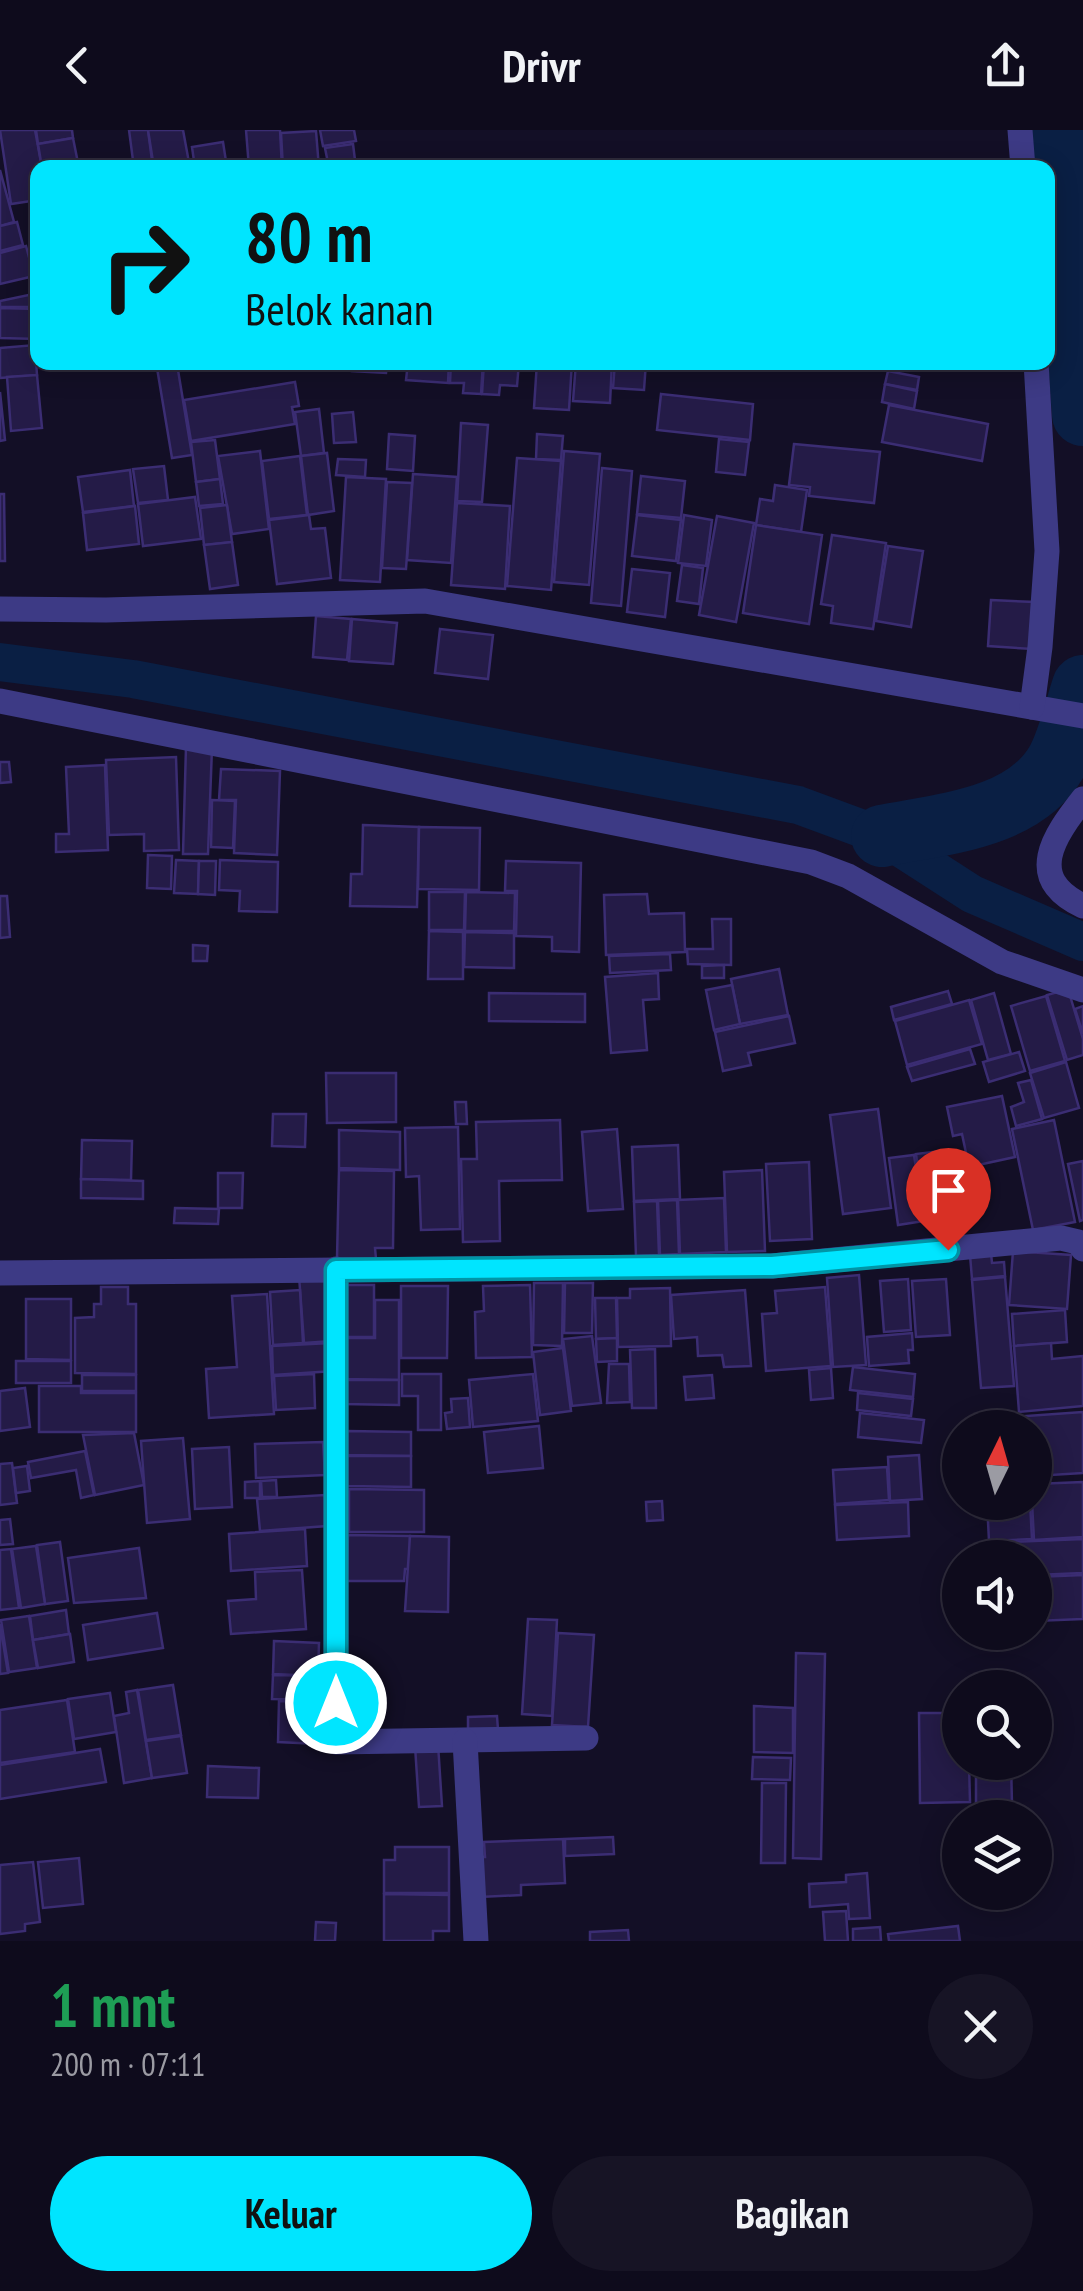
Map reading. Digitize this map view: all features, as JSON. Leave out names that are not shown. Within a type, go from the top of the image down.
[{"type":"street","points":[[1020,130],[1022,160]]},
{"type":"street","points":[[1036,370],[1046,551],[1040,647],[1042,708]]},
{"type":"street","points":[[0,609],[425,601],[1083,716]]},
{"type":"street","points":[[0,700],[812,862],[865,886],[1002,962],[1083,990]]},
{"type":"street","points":[[1083,799],[1057,832],[1049,869],[1054,884],[1070,900],[1083,906]]},
{"type":"street","points":[[0,1272],[772,1266],[1061,1238],[1081,1242]]},
{"type":"street","points":[[336,1270],[336,1742],[586,1738]]},
{"type":"street","points":[[465,1741],[476,1941]]},
{"type":"building","points":[[0,130],[35,130],[41,160],[30,160],[30,201],[11,204]]},
{"type":"building","points":[[36,130],[72,130],[73,138],[38,144]]},
{"type":"building","points":[[129,130],[148,130],[152,160],[133,160]]},
{"type":"building","points":[[148,130],[183,130],[189,160],[153,160]]},
{"type":"building","points":[[246,130],[280,130],[282,160],[248,160]]},
{"type":"building","points":[[320,130],[354,130],[356,141],[323,146]]},
{"type":"building","points":[[316,131],[318,160],[283,160],[281,133]]},
{"type":"building","points":[[73,138],[77,160],[41,160],[38,144]]},
{"type":"building","points":[[223,142],[226,160],[194,160],[192,147]]},
{"type":"building","points":[[353,144],[355,160],[327,160],[325,148]]},
{"type":"building","points":[[0,170],[14,222],[0,226]]},
{"type":"building","points":[[17,222],[23,245],[0,251],[0,226]]},
{"type":"building","points":[[26,246],[30,277],[0,284],[0,253]]},
{"type":"building","points":[[30,295],[30,307],[0,307],[0,301]]},
{"type":"building","points":[[0,308],[30,309],[30,339],[0,338]]},
{"type":"building","points":[[30,345],[30,370],[37,370],[37,375],[0,378],[0,348]]},
{"type":"building","points":[[157,370],[178,370],[192,455],[172,458]]},
{"type":"building","points":[[352,370],[386,370],[386,373]]},
{"type":"building","points":[[407,370],[449,370],[448,383],[406,380]]},
{"type":"building","points":[[451,370],[482,370],[481,394],[463,393],[464,383],[450,383]]},
{"type":"building","points":[[484,370],[518,370],[517,386],[500,385],[499,395],[482,394]]},
{"type":"building","points":[[536,370],[572,370],[569,410],[534,408]]},
{"type":"building","points":[[575,370],[612,370],[610,403],[573,401]]},
{"type":"building","points":[[614,370],[645,370],[644,390],[613,388]]},
{"type":"building","points":[[888,371],[919,377],[917,390],[885,384]]},
{"type":"building","points":[[37,375],[42,428],[11,431],[7,377]]},
{"type":"building","points":[[295,382],[299,406],[292,407],[295,424],[191,441],[184,400]]},
{"type":"building","points":[[885,384],[917,391],[914,409],[882,402]]},
{"type":"building","points":[[0,392],[5,440],[0,441]]},
{"type":"building","points":[[661,394],[753,404],[750,440],[657,430]]},
{"type":"building","points":[[889,405],[988,424],[982,461],[882,442]]},
{"type":"building","points":[[319,409],[324,453],[301,456],[295,412]]},
{"type":"building","points":[[353,412],[356,442],[334,443],[332,414]]},
{"type":"building","points":[[461,423],[488,425],[482,502],[457,501]]},
{"type":"building","points":[[389,434],[415,436],[413,471],[387,469]]},
{"type":"building","points":[[537,434],[563,436],[561,460],[536,459]]},
{"type":"building","points":[[719,439],[749,442],[745,475],[716,472]]},
{"type":"building","points":[[215,440],[220,479],[196,482],[191,442]]},
{"type":"building","points":[[794,444],[880,452],[874,503],[809,496],[810,487],[789,485]]},
{"type":"building","points":[[260,451],[269,529],[232,534],[218,456]]},
{"type":"building","points":[[564,451],[600,454],[589,585],[554,582]]},
{"type":"building","points":[[327,453],[334,511],[308,515],[301,456]]},
{"type":"building","points":[[300,456],[307,515],[269,519],[262,461]]},
{"type":"building","points":[[517,458],[561,461],[551,590],[507,586]]},
{"type":"building","points":[[338,459],[366,460],[365,477],[336,475]]},
{"type":"building","points":[[164,466],[168,500],[138,503],[133,469]]},
{"type":"building","points":[[602,468],[632,471],[621,606],[591,603]]},
{"type":"building","points":[[130,470],[134,506],[83,512],[78,477]]},
{"type":"building","points":[[413,474],[457,477],[451,563],[407,560]]},
{"type":"building","points":[[641,476],[685,481],[681,518],[637,514]]},
{"type":"building","points":[[346,477],[386,479],[380,582],[340,580]]},
{"type":"building","points":[[220,479],[223,504],[199,506],[196,482]]},
{"type":"building","points":[[387,482],[412,483],[406,569],[382,568]]},
{"type":"building","points":[[775,485],[807,490],[801,532],[756,525],[760,499],[773,501]]},
{"type":"building","points":[[0,494],[4,494],[5,561],[0,561]]},
{"type":"building","points":[[195,497],[201,539],[143,546],[138,504]]},
{"type":"building","points":[[457,503],[510,506],[505,589],[451,585]]},
{"type":"building","points":[[227,505],[232,542],[204,545],[200,508]]},
{"type":"building","points":[[135,506],[139,544],[87,550],[83,513]]},
{"type":"building","points":[[309,515],[311,529],[325,528],[331,578],[277,584],[269,520]]},
{"type":"building","points":[[637,515],[681,520],[676,561],[632,556]]},
{"type":"building","points":[[684,515],[712,520],[706,566],[678,563]]},
{"type":"building","points":[[717,516],[754,523],[736,622],[699,615]]},
{"type":"building","points":[[756,525],[822,535],[809,624],[743,613]]},
{"type":"building","points":[[832,535],[886,543],[873,629],[831,623],[833,606],[821,604]]},
{"type":"building","points":[[232,542],[238,585],[210,589],[204,545]]},
{"type":"building","points":[[888,546],[923,551],[911,627],[876,621]]},
{"type":"building","points":[[682,565],[703,568],[699,604],[677,601]]},
{"type":"building","points":[[632,569],[670,573],[665,617],[627,612]]},
{"type":"building","points":[[991,600],[1035,602],[1032,649],[988,646]]},
{"type":"building","points":[[316,616],[351,619],[347,660],[313,657]]},
{"type":"building","points":[[352,619],[397,623],[393,664],[349,661]]},
{"type":"building","points":[[440,629],[493,635],[488,679],[435,673]]},
{"type":"building","points":[[186,747],[212,748],[208,854],[183,854]]},
{"type":"building","points":[[176,757],[179,850],[144,851],[144,834],[109,835],[106,760]]},
{"type":"building","points":[[0,762],[9,762],[11,782],[0,783]]},
{"type":"building","points":[[105,765],[108,850],[56,852],[56,834],[69,834],[66,767]]},
{"type":"building","points":[[221,769],[280,771],[277,855],[234,853],[236,800],[219,800]]},
{"type":"building","points":[[212,800],[235,801],[233,848],[211,847]]},
{"type":"building","points":[[363,825],[419,827],[417,907],[350,906],[351,874],[362,874]]},
{"type":"building","points":[[419,827],[480,828],[479,890],[418,889]]},
{"type":"building","points":[[148,855],[172,856],[171,889],[147,888]]},
{"type":"building","points":[[176,860],[199,861],[198,894],[174,893]]},
{"type":"building","points":[[220,860],[278,862],[277,912],[239,911],[240,891],[219,890]]},
{"type":"building","points":[[199,861],[216,861],[215,895],[198,894]]},
{"type":"building","points":[[506,861],[581,863],[579,952],[552,951],[552,937],[516,936],[517,891],[505,891]]},
{"type":"building","points":[[429,892],[465,892],[464,930],[429,930]]},
{"type":"building","points":[[466,892],[515,893],[514,931],[465,931]]},
{"type":"building","points":[[647,894],[649,914],[684,913],[685,952],[606,955],[604,895]]},
{"type":"building","points":[[0,896],[7,896],[10,937],[0,938]]},
{"type":"building","points":[[712,919],[731,919],[731,965],[688,964],[687,949],[713,949]]},
{"type":"building","points":[[429,931],[463,932],[463,979],[428,979]]},
{"type":"building","points":[[465,932],[514,933],[514,968],[464,967]]},
{"type":"building","points":[[193,945],[208,946],[207,961],[193,961]]},
{"type":"building","points":[[670,954],[671,970],[610,973],[609,956]]},
{"type":"building","points":[[724,965],[724,978],[702,978],[702,966]]},
{"type":"building","points":[[779,969],[788,1015],[740,1024],[731,979]]},
{"type":"building","points":[[658,973],[659,999],[643,1000],[647,1050],[611,1053],[605,977]]},
{"type":"building","points":[[732,985],[740,1024],[714,1030],[706,990]]},
{"type":"building","points":[[1068,989],[1083,1039],[1083,1055],[1067,1060],[1047,995]]},
{"type":"building","points":[[948,991],[952,1004],[894,1020],[891,1007]]},
{"type":"building","points":[[489,993],[585,994],[585,1022],[489,1021]]},
{"type":"building","points":[[994,993],[1011,1054],[988,1060],[971,1000]]},
{"type":"building","points":[[1046,996],[1065,1061],[1030,1071],[1011,1006]]},
{"type":"building","points":[[969,1000],[982,1044],[907,1065],[895,1021]]},
{"type":"building","points":[[1083,1006],[1083,1034],[1075,1009]]},
{"type":"building","points":[[789,1016],[795,1043],[748,1053],[751,1065],[723,1071],[715,1032]]},
{"type":"building","points":[[970,1049],[975,1064],[912,1081],[907,1067]]},
{"type":"building","points":[[1019,1052],[1025,1071],[989,1082],[983,1062]]},
{"type":"building","points":[[1066,1062],[1079,1108],[1044,1118],[1030,1073]]},
{"type":"building","points":[[326,1073],[396,1073],[396,1122],[327,1123]]},
{"type":"building","points":[[1031,1080],[1042,1119],[1016,1126],[1011,1107],[1024,1102],[1018,1083]]},
{"type":"building","points":[[1002,1096],[1015,1157],[969,1167],[962,1134],[953,1136],[947,1107]]},
{"type":"building","points":[[455,1102],[466,1102],[467,1124],[456,1124]]},
{"type":"building","points":[[878,1109],[891,1208],[843,1214],[830,1115]]},
{"type":"building","points":[[273,1114],[306,1114],[305,1147],[272,1146]]},
{"type":"building","points":[[560,1120],[562,1180],[499,1181],[500,1241],[463,1242],[461,1159],[477,1159],[476,1122]]},
{"type":"building","points":[[1054,1120],[1075,1222],[1033,1230],[1012,1129]]},
{"type":"building","points":[[458,1127],[460,1229],[421,1230],[419,1176],[406,1177],[405,1128]]},
{"type":"building","points":[[617,1129],[623,1209],[588,1211],[582,1132]]},
{"type":"building","points":[[339,1130],[400,1132],[400,1170],[339,1168]]},
{"type":"building","points":[[82,1140],[132,1141],[131,1180],[81,1179]]},
{"type":"building","points":[[678,1145],[680,1199],[634,1201],[632,1147]]},
{"type":"building","points":[[942,1151],[952,1217],[925,1221],[916,1154]]},
{"type":"building","points":[[914,1155],[924,1221],[898,1225],[889,1158]]},
{"type":"building","points":[[1083,1161],[1083,1220],[1080,1221],[1068,1164]]},
{"type":"building","points":[[809,1162],[812,1239],[770,1241],[766,1164]]},
{"type":"building","points":[[339,1170],[394,1171],[393,1248],[375,1248],[376,1259],[337,1258]]},
{"type":"building","points":[[762,1170],[765,1251],[727,1252],[724,1172]]},
{"type":"building","points":[[218,1173],[243,1173],[242,1208],[218,1208]]},
{"type":"building","points":[[81,1179],[143,1181],[143,1199],[81,1198]]},
{"type":"building","points":[[724,1198],[726,1252],[680,1254],[678,1200]]},
{"type":"building","points":[[677,1200],[679,1254],[660,1255],[658,1201]]},
{"type":"building","points":[[657,1201],[659,1255],[636,1256],[634,1202]]},
{"type":"building","points":[[175,1208],[219,1209],[218,1224],[174,1223]]},
{"type":"building","points":[[1013,1251],[1071,1255],[1067,1309],[1009,1305]]},
{"type":"building","points":[[991,1253],[992,1263],[1004,1262],[1005,1276],[972,1279],[970,1255]]},
{"type":"building","points":[[327,1274],[332,1341],[304,1343],[299,1276]]},
{"type":"building","points":[[859,1275],[866,1365],[833,1367],[827,1278]]},
{"type":"building","points":[[1005,1277],[1014,1386],[981,1388],[972,1280]]},
{"type":"building","points":[[908,1279],[911,1330],[884,1332],[880,1281]]},
{"type":"building","points":[[946,1279],[950,1335],[916,1337],[912,1281]]},
{"type":"building","points":[[534,1283],[563,1283],[562,1346],[533,1345]]},
{"type":"building","points":[[565,1283],[593,1283],[592,1333],[564,1333]]},
{"type":"building","points":[[344,1285],[374,1285],[374,1337],[343,1337]]},
{"type":"building","points":[[530,1285],[532,1357],[476,1358],[475,1312],[484,1311],[483,1286]]},
{"type":"building","points":[[401,1286],[448,1286],[447,1358],[401,1358]]},
{"type":"building","points":[[101,1287],[128,1287],[128,1304],[136,1304],[136,1374],[75,1373],[75,1318],[94,1317],[94,1304],[101,1304]]},
{"type":"building","points":[[825,1287],[831,1366],[766,1371],[762,1314],[777,1313],[775,1291]]},
{"type":"building","points":[[670,1288],[671,1346],[618,1347],[617,1298],[630,1298],[630,1289]]},
{"type":"building","points":[[300,1290],[303,1343],[273,1345],[270,1292]]},
{"type":"building","points":[[745,1290],[751,1366],[724,1367],[722,1355],[698,1356],[697,1337],[674,1339],[671,1295]]},
{"type":"building","points":[[267,1294],[274,1414],[209,1418],[206,1369],[237,1367],[232,1296]]},
{"type":"building","points":[[595,1298],[616,1298],[617,1338],[596,1339]]},
{"type":"building","points":[[26,1299],[71,1299],[71,1360],[26,1359]]},
{"type":"building","points":[[375,1300],[399,1300],[399,1380],[343,1379],[343,1338],[375,1338]]},
{"type":"building","points":[[1065,1310],[1067,1342],[1014,1346],[1012,1314]]},
{"type":"building","points":[[912,1333],[909,1363],[869,1366],[867,1337]]},
{"type":"building","points":[[592,1336],[601,1403],[572,1406],[563,1339]]},
{"type":"building","points":[[617,1338],[617,1361],[597,1362],[596,1339]]},
{"type":"building","points":[[331,1343],[334,1371],[273,1375],[272,1346]]},
{"type":"building","points":[[1051,1343],[1052,1359],[1083,1356],[1083,1406],[1019,1410],[1014,1346]]},
{"type":"building","points":[[563,1348],[571,1411],[540,1415],[533,1352]]},
{"type":"building","points":[[655,1349],[656,1408],[632,1408],[630,1350]]},
{"type":"building","points":[[16,1361],[71,1361],[71,1383],[16,1383]]},
{"type":"building","points":[[609,1364],[629,1364],[630,1402],[607,1403]]},
{"type":"building","points":[[853,1367],[915,1374],[913,1397],[850,1390]]},
{"type":"building","points":[[831,1368],[833,1398],[811,1400],[809,1370]]},
{"type":"building","points":[[314,1374],[315,1408],[276,1410],[274,1376]]},
{"type":"building","points":[[402,1374],[441,1374],[441,1430],[418,1430],[418,1396],[402,1396]]},
{"type":"building","points":[[533,1374],[538,1421],[473,1427],[469,1380]]},
{"type":"building","points":[[82,1375],[136,1375],[136,1391],[82,1391]]},
{"type":"building","points":[[712,1375],[714,1398],[686,1400],[684,1377]]},
{"type":"building","points":[[343,1380],[399,1380],[399,1405],[343,1404]]},
{"type":"building","points":[[39,1386],[81,1386],[81,1393],[136,1393],[136,1432],[39,1432]]},
{"type":"building","points":[[25,1388],[30,1427],[0,1431],[0,1391]]},
{"type":"building","points":[[858,1393],[913,1399],[911,1416],[857,1410]]},
{"type":"building","points":[[468,1398],[470,1427],[447,1429],[445,1413],[452,1412],[451,1399]]},
{"type":"building","points":[[1083,1412],[1083,1473],[1052,1475],[1052,1414]]},
{"type":"building","points":[[860,1413],[924,1420],[921,1443],[858,1437]]},
{"type":"building","points":[[539,1426],[543,1468],[488,1473],[484,1432]]},
{"type":"building","points":[[347,1431],[411,1432],[411,1456],[347,1455]]},
{"type":"building","points":[[134,1433],[144,1485],[95,1495],[83,1435]]},
{"type":"building","points":[[183,1438],[190,1519],[147,1523],[141,1441]]},
{"type":"building","points":[[323,1442],[325,1475],[256,1478],[255,1444]]},
{"type":"building","points":[[229,1447],[232,1507],[195,1509],[192,1449]]},
{"type":"building","points":[[85,1451],[94,1495],[81,1498],[76,1470],[31,1478],[28,1462]]},
{"type":"building","points":[[919,1455],[922,1499],[890,1501],[888,1457]]},
{"type":"building","points":[[347,1456],[411,1456],[411,1487],[347,1486]]},
{"type":"building","points":[[12,1463],[17,1503],[0,1505],[0,1464]]},
{"type":"building","points":[[27,1466],[30,1491],[16,1493],[13,1468]]},
{"type":"building","points":[[887,1467],[889,1500],[835,1504],[833,1470]]},
{"type":"building","points":[[276,1480],[277,1497],[262,1497],[261,1481]]},
{"type":"building","points":[[260,1481],[260,1498],[245,1498],[245,1482]]},
{"type":"building","points":[[1083,1482],[1083,1537],[1034,1540],[1033,1520],[1052,1520],[1052,1483]]},
{"type":"building","points":[[349,1489],[424,1490],[424,1532],[349,1532]]},
{"type":"building","points":[[325,1495],[327,1526],[260,1531],[257,1499]]},
{"type":"building","points":[[662,1501],[663,1520],[647,1521],[646,1502]]},
{"type":"building","points":[[908,1502],[909,1536],[837,1540],[835,1505]]},
{"type":"building","points":[[10,1519],[13,1544],[0,1545],[0,1520]]},
{"type":"building","points":[[988,1520],[1031,1520],[1032,1539],[989,1540]]},
{"type":"building","points":[[305,1529],[307,1566],[231,1571],[229,1534]]},
{"type":"building","points":[[348,1535],[410,1536],[410,1569],[405,1569],[404,1581],[347,1581]]},
{"type":"building","points":[[410,1536],[449,1537],[448,1612],[405,1611]]},
{"type":"building","points":[[1083,1539],[1083,1573],[1052,1574],[1052,1540]]},
{"type":"building","points":[[60,1542],[68,1601],[45,1604],[37,1545]]},
{"type":"building","points":[[36,1546],[45,1604],[21,1608],[12,1549]]},
{"type":"building","points":[[139,1548],[146,1598],[74,1603],[68,1558]]},
{"type":"building","points":[[11,1549],[19,1608],[0,1610],[0,1550]]},
{"type":"building","points":[[302,1570],[306,1629],[231,1634],[228,1601],[256,1599],[255,1572]]},
{"type":"building","points":[[1083,1575],[1083,1619],[1052,1620],[1052,1576]]},
{"type":"building","points":[[66,1610],[69,1634],[33,1640],[30,1616]]},
{"type":"building","points":[[157,1613],[163,1648],[88,1660],[83,1625]]},
{"type":"building","points":[[29,1616],[37,1668],[9,1672],[1,1620]]},
{"type":"building","points":[[528,1619],[557,1620],[552,1716],[522,1714]]},
{"type":"building","points":[[0,1624],[8,1673],[0,1674]]},
{"type":"building","points":[[558,1633],[594,1635],[588,1727],[552,1725]]},
{"type":"building","points":[[70,1634],[74,1662],[38,1668],[33,1640]]},
{"type":"building","points":[[274,1641],[319,1643],[318,1676],[273,1674]]},
{"type":"building","points":[[796,1653],[825,1654],[821,1859],[793,1858]]},
{"type":"building","points":[[273,1675],[318,1676],[317,1700],[272,1699]]},
{"type":"building","points":[[173,1685],[181,1735],[146,1740],[138,1690]]},
{"type":"building","points":[[137,1690],[152,1778],[124,1783],[114,1716],[129,1713],[126,1692]]},
{"type":"building","points":[[110,1693],[116,1732],[74,1739],[68,1699]]},
{"type":"building","points":[[67,1700],[75,1752],[0,1763],[0,1710]]},
{"type":"building","points":[[279,1701],[320,1702],[318,1744],[278,1742]]},
{"type":"building","points":[[754,1706],[793,1708],[793,1753],[754,1752]]},
{"type":"building","points":[[919,1713],[942,1713],[942,1780],[969,1780],[970,1800],[920,1803]]},
{"type":"building","points":[[497,1716],[498,1730],[468,1732],[468,1717]]},
{"type":"building","points":[[181,1736],[187,1773],[152,1778],[146,1741]]},
{"type":"building","points":[[438,1744],[442,1806],[419,1807],[415,1746]]},
{"type":"building","points":[[100,1749],[106,1782],[0,1799],[0,1765]]},
{"type":"building","points":[[753,1757],[791,1758],[790,1780],[752,1779]]},
{"type":"building","points":[[208,1766],[259,1768],[258,1798],[207,1797]]},
{"type":"building","points":[[976,1780],[1011,1780],[1012,1800],[976,1800]]},
{"type":"building","points":[[762,1783],[786,1783],[785,1863],[761,1863]]},
{"type":"building","points":[[613,1837],[614,1854],[565,1856],[565,1839]]},
{"type":"building","points":[[563,1839],[565,1883],[521,1885],[521,1895],[480,1897],[478,1857],[485,1857],[484,1842]]},
{"type":"building","points":[[395,1847],[449,1847],[449,1893],[384,1893],[384,1860],[395,1860]]},
{"type":"building","points":[[79,1858],[83,1904],[43,1908],[38,1862]]},
{"type":"building","points":[[33,1862],[40,1922],[25,1924],[25,1931],[0,1934],[0,1865]]},
{"type":"building","points":[[867,1873],[870,1918],[849,1919],[848,1904],[810,1907],[809,1884],[846,1882],[846,1875]]},
{"type":"building","points":[[384,1894],[449,1895],[449,1931],[433,1931],[433,1941],[384,1941]]},
{"type":"building","points":[[846,1911],[848,1941],[825,1941],[823,1912]]},
{"type":"building","points":[[316,1922],[336,1923],[335,1941],[315,1941]]},
{"type":"building","points":[[958,1926],[960,1941],[889,1941],[888,1934]]},
{"type":"building","points":[[880,1927],[881,1941],[853,1941],[853,1929]]},
{"type":"building","points":[[628,1930],[629,1941],[590,1941],[590,1932]]},
{"type":"waterway","points":[[1062,130],[1083,415]]},
{"type":"waterway","points":[[0,662],[133,679],[798,805],[882,836],[972,894],[1083,942]]},
{"type":"waterway","points":[[882,836],[979,816],[1024,796],[1057,761],[1083,686]]},
{"type":"route","points":[[336,1703],[336,1270],[772,1266],[948,1250]]}]
